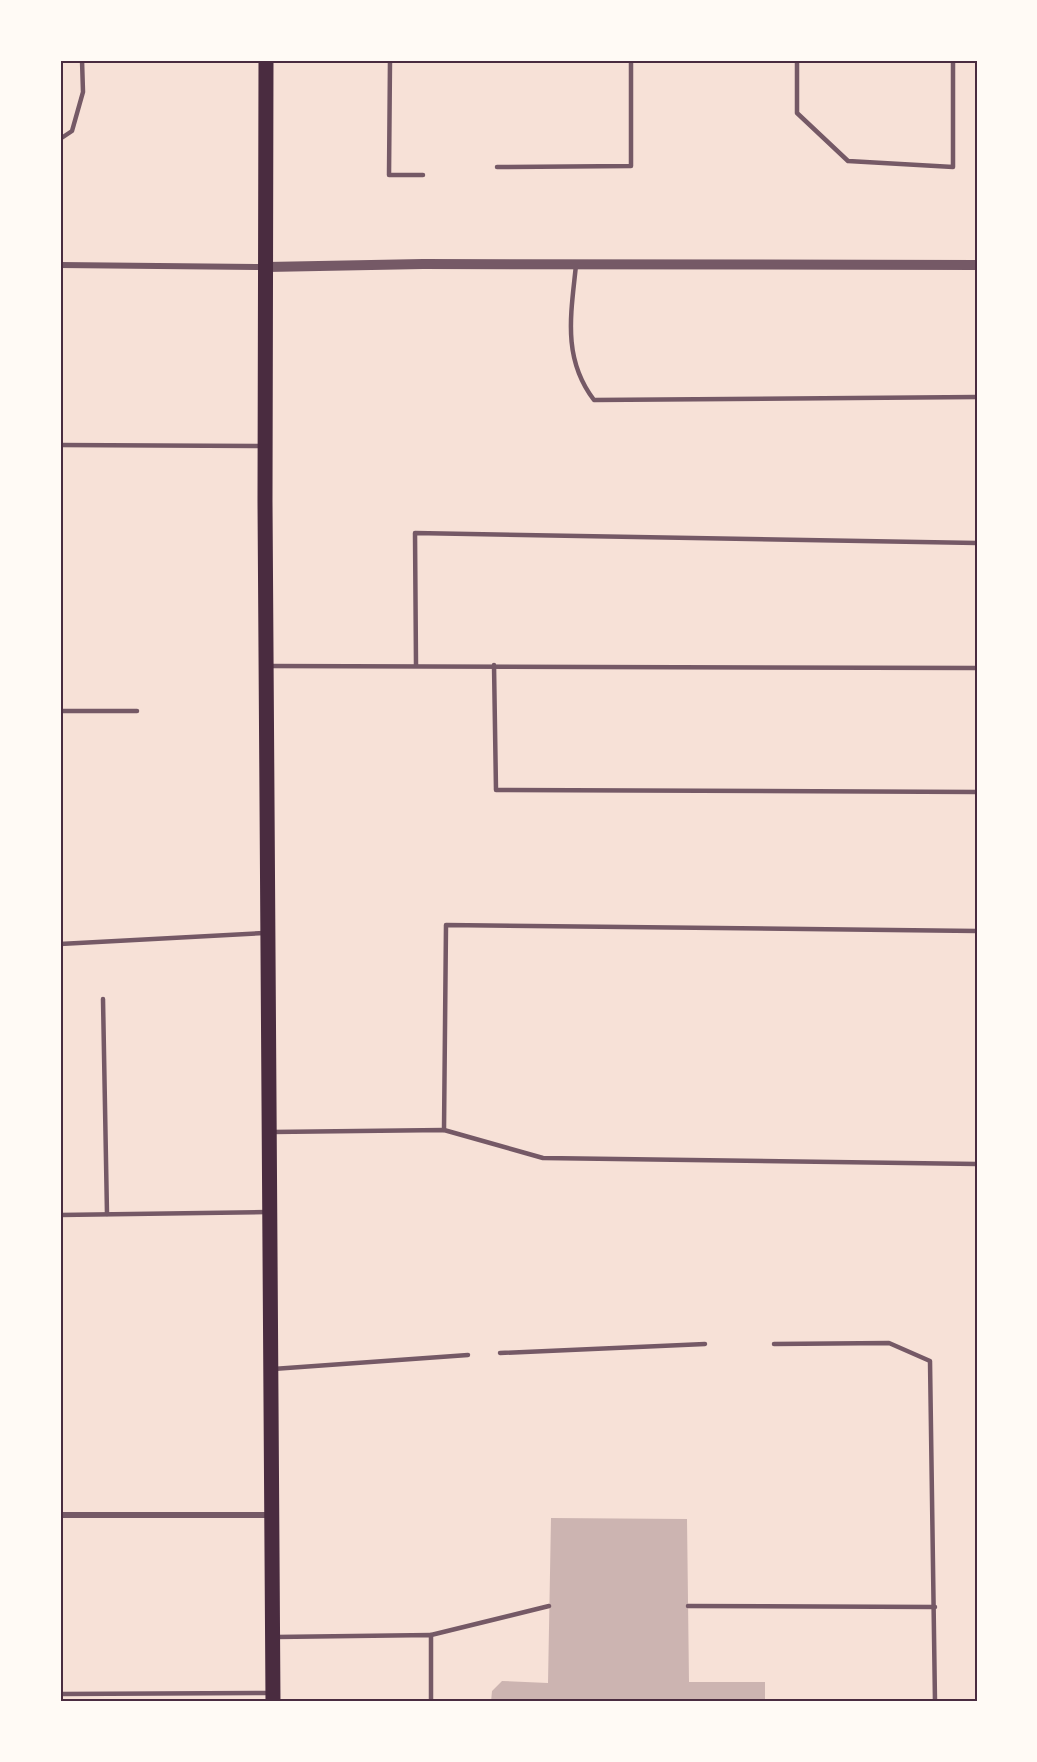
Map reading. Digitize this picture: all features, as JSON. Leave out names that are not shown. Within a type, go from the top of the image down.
[{"type":"main road","points":[[266,60],[265,446],[273,1698]]},
{"type":"street","points":[[60,265],[267,267],[977,265]]},
{"type":"street","points":[[60,1515],[271,1515]]},
{"type":"lane","points":[[60,139],[72,131],[81,102],[82,60]]},
{"type":"lane","points":[[390,60],[389,175],[423,175]]},
{"type":"lane","points":[[497,167],[631,166],[631,60]]},
{"type":"lane","points":[[797,60],[797,113],[848,161],[953,167],[953,60]]},
{"type":"lane","points":[[576,265],[569,335],[580,382],[594,400],[977,397]]},
{"type":"lane","points":[[60,445],[265,446]]},
{"type":"lane","points":[[416,665],[415,533],[977,543]]},
{"type":"lane","points":[[494,665],[496,790],[977,792]]},
{"type":"lane","points":[[266,666],[977,668]]},
{"type":"lane","points":[[60,711],[137,711]]},
{"type":"lane","points":[[444,1130],[446,925],[977,931]]},
{"type":"lane","points":[[60,944],[268,932]]},
{"type":"lane","points":[[103,999],[106,1214]]},
{"type":"lane","points":[[269,1132],[444,1130],[543,1158],[977,1164]]},
{"type":"lane","points":[[60,1215],[269,1212]]},
{"type":"lane","points":[[774,1344],[889,1343],[930,1361],[935,1702]]},
{"type":"lane","points":[[500,1353],[705,1344]]},
{"type":"lane","points":[[270,1370],[468,1354]]},
{"type":"lane","points":[[272,1637],[431,1635],[549,1606]]},
{"type":"lane","points":[[688,1606],[935,1607]]},
{"type":"lane","points":[[431,1635],[431,1702]]},
{"type":"lane","points":[[60,1694],[273,1698]]},
{"type":"building","points":[[551,1518],[687,1519],[689,1682],[765,1682],[765,1702],[491,1702],[492,1691],[502,1681],[548,1683]]}]
